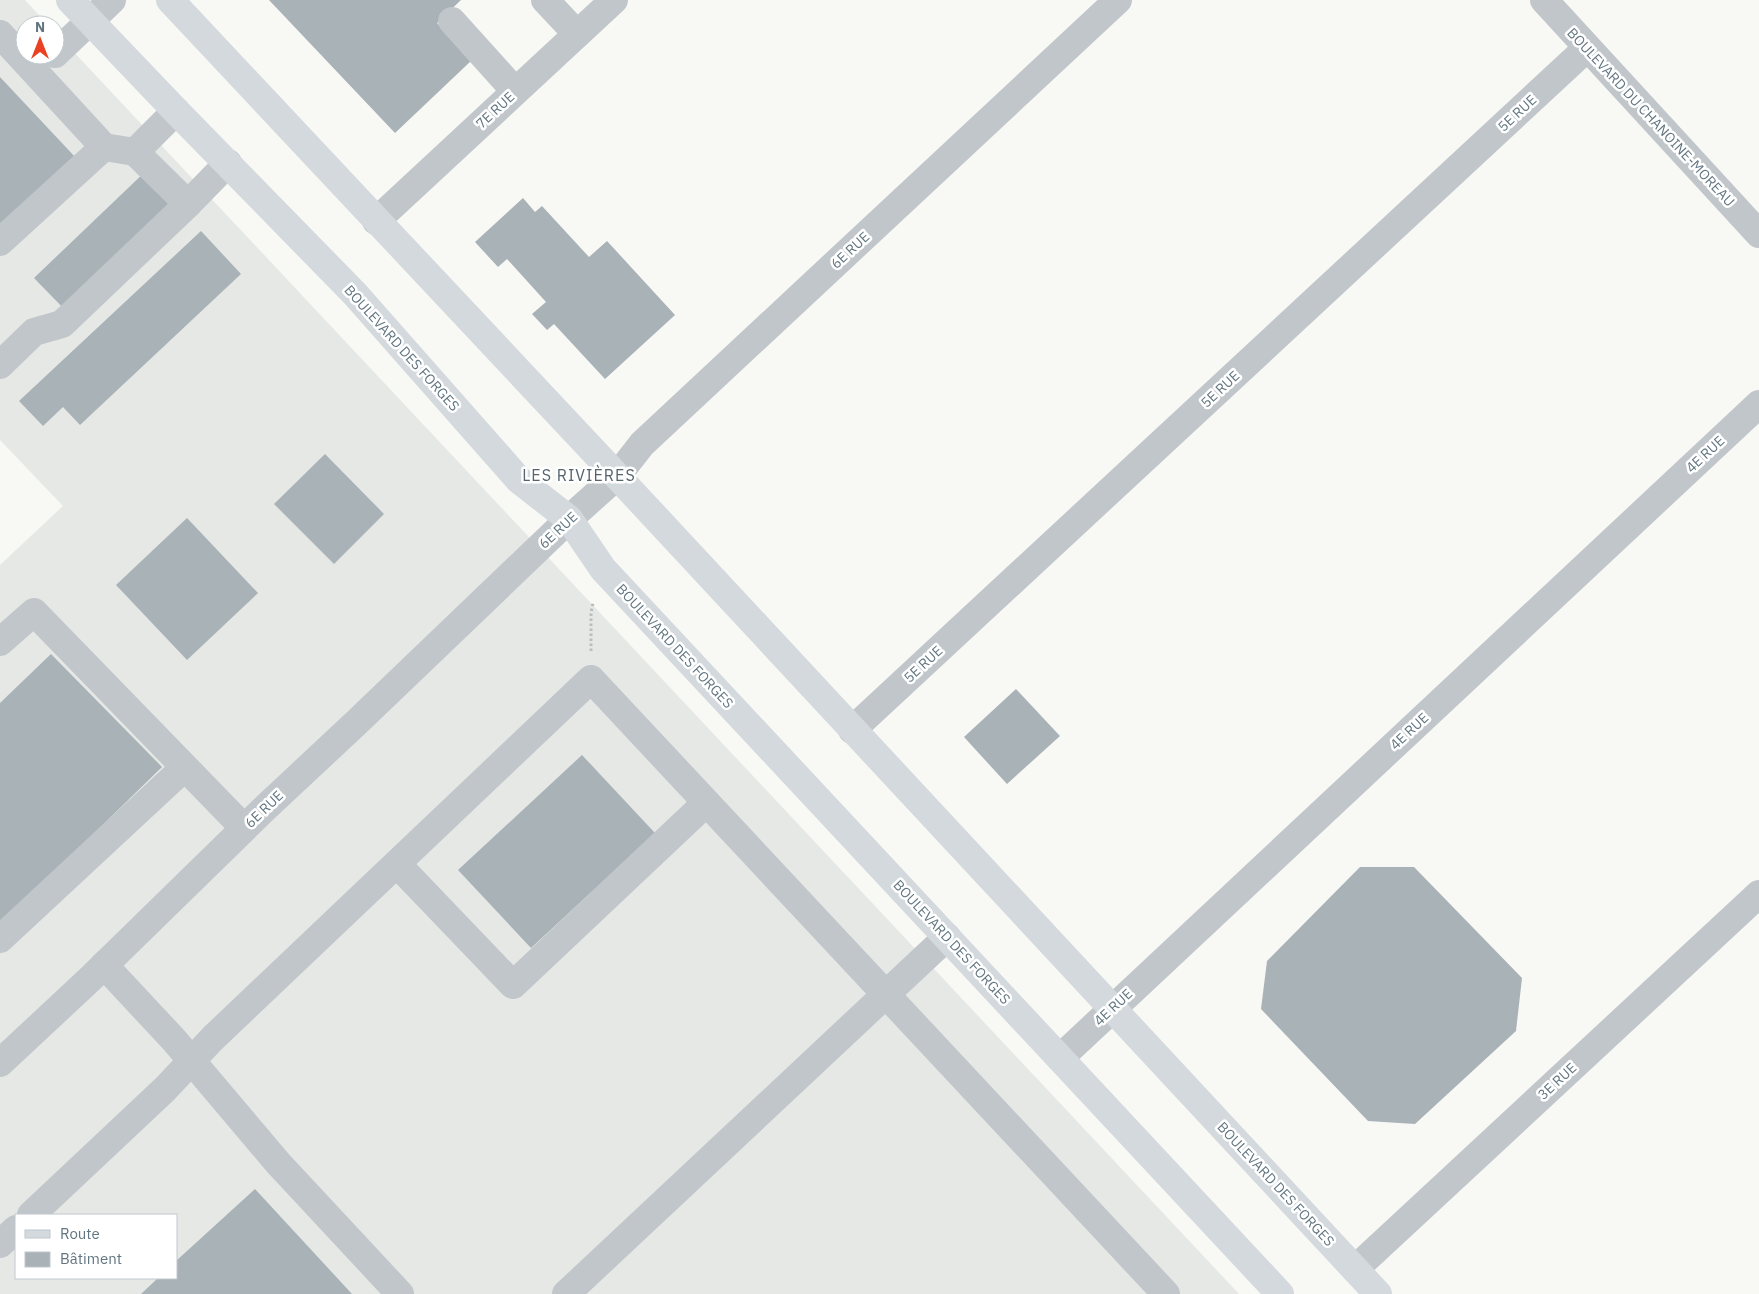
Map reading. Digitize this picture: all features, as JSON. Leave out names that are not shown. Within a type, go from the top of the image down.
[{"type":"main road","name":"BOULEVARD DES FORGES","points":[[70,0],[355,294],[519,480],[568,519],[603,569],[1280,1294]]},
{"type":"main road","name":"BOULEVARD DES FORGES","points":[[170,0],[617,476],[1378,1294]]},
{"type":"street","points":[[65,44],[112,0]]},
{"type":"street","points":[[545,0],[577,34]]},
{"type":"street","name":"7E RUE","points":[[376,221],[614,0]]},
{"type":"street","name":"6E RUE","points":[[0,1063],[568,519],[617,476],[642,444],[1118,0]]},
{"type":"street","name":"BOULEVARD DU CHANOINE-MOREAU","points":[[1544,0],[1759,234]]},
{"type":"street","points":[[452,21],[515,91]]},
{"type":"street","points":[[0,34],[15,42]]},
{"type":"street","name":"5E RUE","points":[[852,730],[1587,48]]},
{"type":"street","points":[[51,65],[104,148],[134,152],[188,204]]},
{"type":"street","points":[[134,152],[176,111]]},
{"type":"street","points":[[0,242],[104,148]]},
{"type":"street","points":[[0,365],[34,332],[62,324],[228,164]]},
{"type":"street","name":"4E RUE","points":[[1060,1058],[1759,404]]},
{"type":"street","points":[[0,642],[34,612],[244,828]]},
{"type":"street","points":[[32,1214],[165,1090],[213,1038],[591,680],[1166,1294]]},
{"type":"street","points":[[0,939],[184,768]]},
{"type":"street","points":[[397,864],[513,985],[706,803]]},
{"type":"street","name":"3E RUE","points":[[1355,1269],[1759,894]]},
{"type":"street","points":[[566,1294],[947,937]]},
{"type":"street","points":[[104,965],[192,1061],[278,1163],[400,1294]]},
{"type":"street","points":[[0,1244],[15,1230]]},
{"type":"path","points":[[591,680],[591,612],[603,569]]},
{"type":"shaded area","points":[[0,0],[25,0],[39,15],[15,15],[15,65],[65,65],[65,43],[1239,1294],[0,1294],[0,565],[63,506],[0,440]]},
{"type":"building","points":[[269,0],[461,0],[437,23],[472,60],[395,133]]},
{"type":"building","points":[[0,77],[76,158],[0,229]]},
{"type":"building","points":[[148,169],[183,206],[69,314],[34,278]]},
{"type":"building","points":[[523,198],[535,212],[542,206],[589,257],[607,241],[675,315],[605,379],[554,324],[547,330],[532,314],[546,302],[507,259],[498,267],[475,242]]},
{"type":"building","points":[[201,231],[241,274],[80,425],[63,407],[43,426],[19,401]]},
{"type":"building","points":[[325,454],[384,514],[334,564],[274,504]]},
{"type":"building","points":[[187,518],[258,593],[187,660],[116,585]]},
{"type":"building","points":[[51,654],[162,767],[0,925],[0,703]]},
{"type":"building","points":[[1016,689],[1060,736],[1007,784],[964,737]]},
{"type":"building","points":[[582,755],[655,833],[531,948],[458,870]]},
{"type":"building","points":[[1360,867],[1414,867],[1522,978],[1516,1031],[1415,1124],[1368,1121],[1261,1009],[1267,961]]},
{"type":"building","points":[[255,1189],[352,1294],[141,1294],[157,1279],[178,1279],[178,1259]]},
{"type":"district","name":"LES RIVIÈRES","points":[[579,475]]}]
